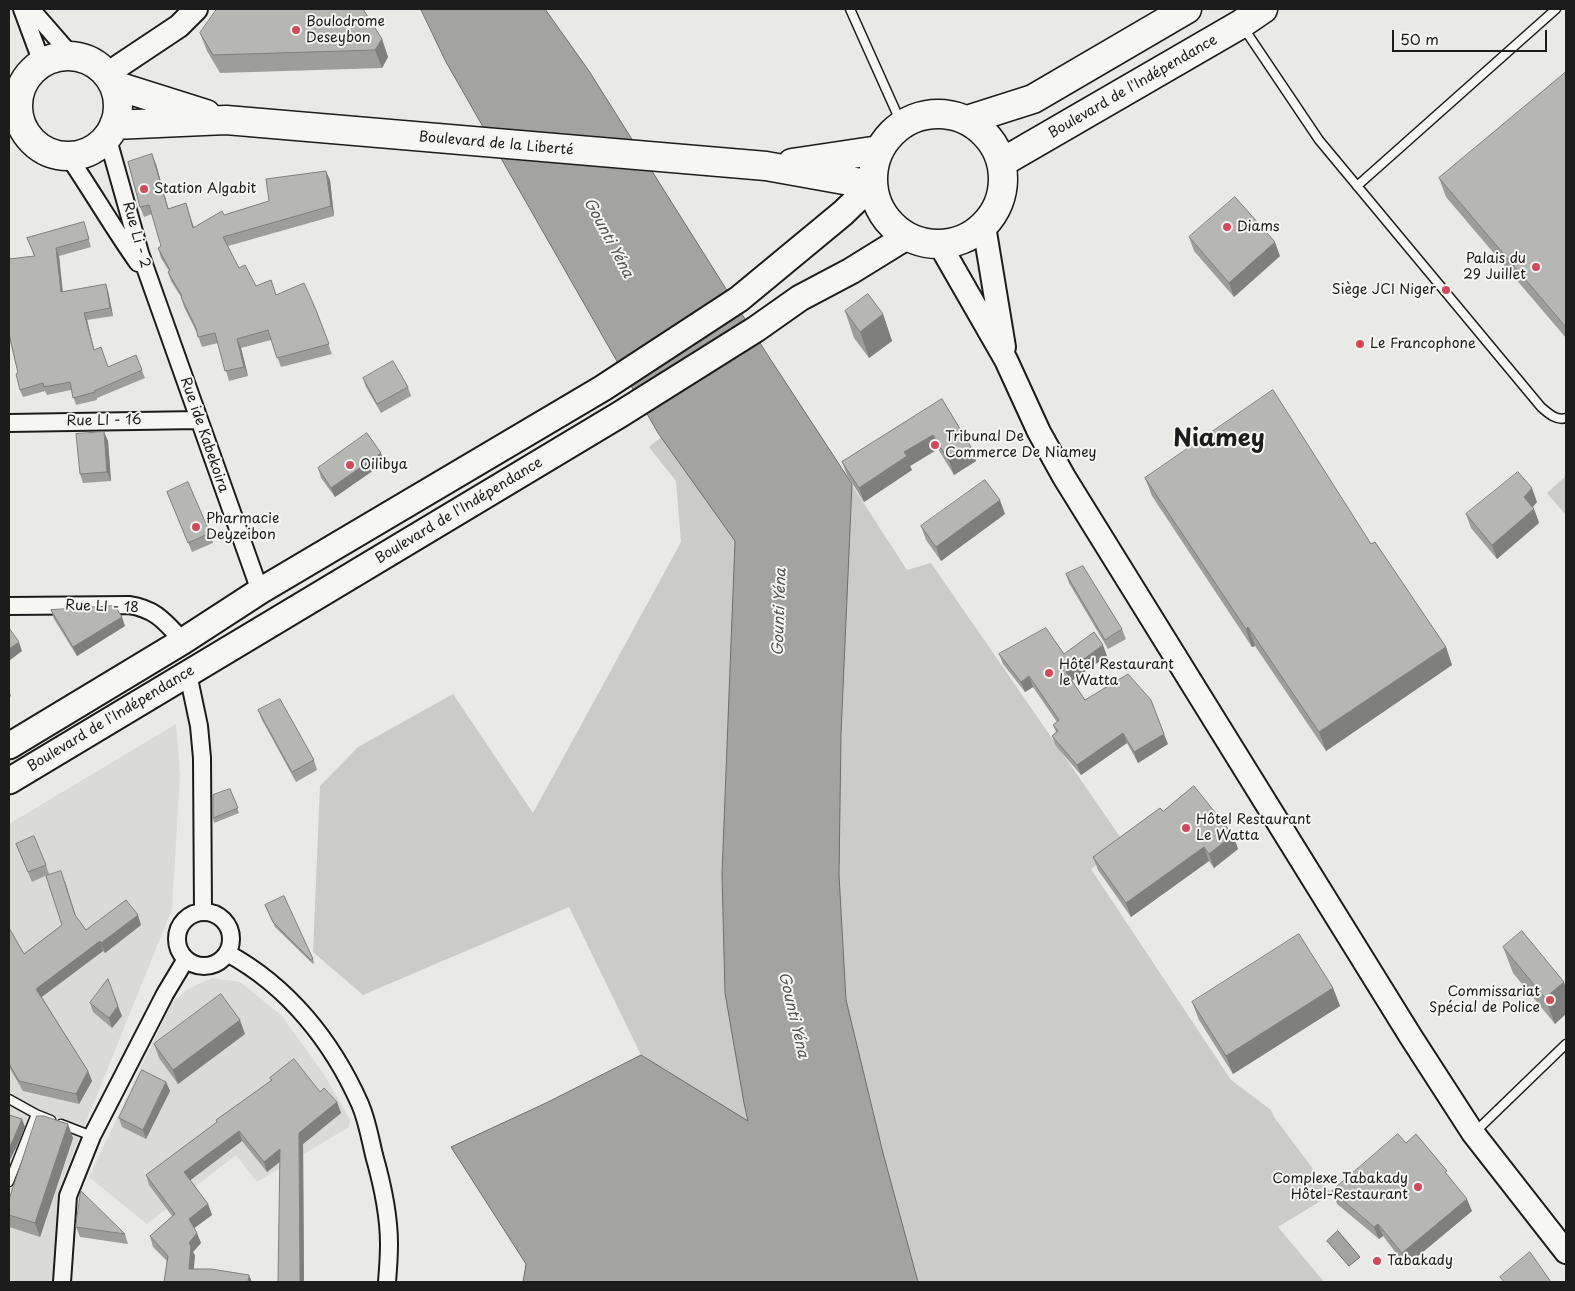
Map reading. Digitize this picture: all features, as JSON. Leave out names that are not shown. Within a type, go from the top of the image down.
[{"type":"highway","points":[[967,120],[1033,99],[1187,9]]},
{"type":"highway","name":"Boulevard de l'Indépendance","points":[[1001,163],[1241,24],[1263,9]]},
{"type":"highway","points":[[72,56],[85,59],[97,65],[110,79],[117,105],[111,130],[96,147],[82,154],[68,156],[54,154],[41,148],[16,126],[20,92],[26,73],[57,57],[72,56]]},
{"type":"highway","name":"Boulevard de la Liberté","points":[[110,79],[226,120]]},
{"type":"highway","points":[[934,114],[951,115],[967,120],[983,131],[994,146],[1001,163],[1003,180],[1001,197],[994,212],[984,226],[963,240],[940,245],[922,243],[906,237],[882,215],[875,200],[872,173],[879,150],[889,136],[902,125],[917,117],[934,114]]},
{"type":"highway","name":"Boulevard de la Liberté","points":[[111,130],[226,120],[766,166],[872,184]]},
{"type":"highway","name":"Boulevard de la Liberté","points":[[766,166],[879,150]]},
{"type":"main road","points":[[9,746],[182,641],[260,591],[604,388],[739,299],[843,213],[872,184]]},
{"type":"main road","name":"Boulevard de l'Indépendance","points":[[9,781],[619,415],[756,329],[800,298],[851,271],[906,237]]},
{"type":"street","points":[[22,9],[26,73]]},
{"type":"street","points":[[31,9],[72,56]]},
{"type":"street","points":[[110,79],[179,26],[196,9]]},
{"type":"street","name":"Rue Li - 2","points":[[111,130],[136,239],[149,279]]},
{"type":"street","name":"Rue Li - 2","points":[[68,156],[149,279]]},
{"type":"street","points":[[984,226],[1006,360]]},
{"type":"street","points":[[940,245],[1006,360],[1039,432],[1064,477],[1411,1037],[1473,1134],[1566,1251]]},
{"type":"street","name":"Rue ide Kabekoira","points":[[149,279],[260,591]]},
{"type":"street","name":"Rue LI - 16","points":[[9,423],[199,420]]},
{"type":"street","name":"Rue LI - 18","points":[[9,606],[129,605],[142,607],[162,618],[182,641]]},
{"type":"street","points":[[188,674],[199,726],[202,758],[203,912]]},
{"type":"street","points":[[203,912],[218,916],[229,929],[231,937],[227,953],[215,964],[208,966],[192,964],[180,952],[178,934],[181,926],[186,919],[194,914],[203,912]]},
{"type":"street","points":[[227,953],[253,967],[284,994],[316,1027],[338,1060],[361,1106],[382,1183],[390,1243],[387,1282]]},
{"type":"street","points":[[62,1282],[68,1196],[92,1136],[165,994],[186,959]]},
{"type":"lane","points":[[850,9],[902,125]]},
{"type":"lane","points":[[1357,186],[1556,9]]},
{"type":"lane","points":[[1241,24],[1319,140],[1541,407],[1553,416],[1562,419],[1566,418]]},
{"type":"lane","points":[[1473,1134],[1566,1044]]},
{"type":"lane","points":[[9,1099],[36,1114],[92,1136]]},
{"type":"lane","points":[[9,1182],[36,1114]]},
{"type":"shaded area","points":[[767,354],[907,570],[931,563],[1125,844],[1091,869],[1231,1080],[1271,1110],[1274,1117],[1332,1194],[1278,1227],[1324,1282],[793,1282],[748,1122],[641,1055],[569,907],[363,995],[313,952],[320,786],[358,747],[453,694],[533,813],[681,542],[676,481],[649,447]]},
{"type":"shaded area","points":[[1566,476],[1566,515],[1547,493]]},
{"type":"shaded area","points":[[176,724],[180,775],[172,909],[61,1184],[54,1282],[9,1282],[9,824]]},
{"type":"shaded area","points":[[212,978],[240,982],[282,1016],[325,1076],[350,1120],[349,1127],[257,1182],[236,1155],[147,1224],[89,1177],[172,1002],[188,989]]},
{"type":"water","name":"Gounti Yéna","points":[[421,9],[545,9],[589,71],[767,354],[852,484],[841,734],[839,875],[846,1000],[883,1153],[918,1282],[523,1282],[526,1264],[451,1147],[546,1103],[641,1055],[748,1121],[725,993],[722,874],[735,541],[658,433],[446,62]]},
{"type":"water","points":[[1338,1231],[1360,1257],[1349,1266],[1327,1241]]},
{"type":"building","name":"Boulodrome Deseybon","points":[[217,9],[363,9],[382,39],[375,50],[213,55],[200,33]]},
{"type":"building","name":"Palais du 29 Juillet","points":[[1566,72],[1566,325],[1565,326],[1439,178]]},
{"type":"building","points":[[152,154],[168,209],[186,203],[193,228],[222,211],[224,215],[269,201],[266,179],[326,171],[331,206],[223,237],[239,268],[245,265],[256,286],[271,280],[276,295],[304,283],[329,344],[277,358],[268,330],[237,339],[244,367],[225,371],[215,333],[198,337],[182,296],[168,272],[170,270],[158,248],[161,246],[149,205],[140,207],[128,162]]},
{"type":"building","points":[[1235,197],[1275,242],[1229,283],[1189,237]]},
{"type":"building","points":[[84,222],[89,239],[56,248],[61,292],[106,284],[110,308],[84,313],[94,350],[101,347],[108,367],[136,355],[142,370],[95,392],[73,398],[70,382],[44,387],[43,383],[20,390],[9,334],[9,259],[35,256],[27,238]]},
{"type":"building","points":[[868,294],[883,314],[860,332],[845,311]]},
{"type":"building","points":[[393,361],[408,387],[377,404],[363,378]]},
{"type":"building","points":[[1273,390],[1371,544],[1375,542],[1446,647],[1319,732],[1248,627],[1246,629],[1145,478]]},
{"type":"building","points":[[942,399],[971,447],[949,461],[933,435],[904,452],[907,456],[859,488],[842,462]]},
{"type":"building","points":[[104,432],[107,472],[80,474],[76,434]]},
{"type":"building","points":[[367,433],[381,453],[331,488],[318,468]]},
{"type":"building","points":[[1518,472],[1532,488],[1524,497],[1534,509],[1492,545],[1466,514]]},
{"type":"building","points":[[985,480],[1000,500],[936,547],[921,526]]},
{"type":"building","points":[[188,482],[210,533],[188,543],[167,492]]},
{"type":"building","points":[[1083,566],[1122,629],[1105,640],[1066,574]]},
{"type":"building","points":[[115,606],[122,617],[73,647],[51,610]]},
{"type":"building","points":[[9,628],[19,642],[9,649]]},
{"type":"building","points":[[1046,628],[1064,654],[1094,632],[1103,645],[1066,672],[1085,700],[1128,674],[1151,700],[1164,734],[1134,752],[1123,733],[1077,765],[1052,736],[1058,731],[1053,725],[1059,720],[1029,676],[1021,682],[999,654]]},
{"type":"building","points":[[280,699],[314,760],[292,772],[258,710]]},
{"type":"building","points":[[1194,786],[1233,835],[1209,854],[1204,847],[1126,903],[1093,857],[1160,808],[1163,811]]},
{"type":"building","points":[[230,789],[238,808],[213,818],[213,795]]},
{"type":"building","points":[[34,836],[46,865],[28,872],[16,844]]},
{"type":"building","points":[[61,871],[75,915],[86,930],[126,900],[138,915],[36,989],[88,1071],[76,1094],[19,1081],[9,1064],[9,928],[24,954],[62,925],[46,876]]},
{"type":"building","points":[[284,896],[313,959],[311,960],[273,922],[265,905]]},
{"type":"building","points":[[1522,931],[1564,982],[1545,998],[1503,947]]},
{"type":"building","points":[[1299,934],[1333,988],[1226,1056],[1192,1002]]},
{"type":"building","points":[[108,979],[118,1006],[109,1018],[90,1003]]},
{"type":"building","points":[[221,994],[240,1020],[173,1070],[154,1044]]},
{"type":"building","points":[[294,1059],[320,1092],[324,1088],[337,1102],[299,1133],[300,1282],[278,1282],[280,1149],[264,1162],[239,1131],[184,1172],[208,1204],[189,1219],[197,1233],[189,1243],[191,1246],[189,1269],[211,1269],[249,1275],[248,1282],[164,1282],[168,1256],[150,1236],[175,1214],[146,1175],[217,1122],[216,1120],[272,1080],[270,1078]]},
{"type":"building","points":[[142,1070],[166,1082],[143,1130],[119,1118]]},
{"type":"building","points":[[9,1115],[22,1119],[9,1148]]},
{"type":"building","points":[[37,1116],[44,1116],[68,1124],[35,1223],[9,1215],[9,1200]]},
{"type":"building","points":[[1398,1134],[1406,1143],[1416,1134],[1447,1171],[1445,1172],[1467,1199],[1402,1253],[1378,1224],[1374,1227],[1332,1191]]},
{"type":"building","points":[[81,1191],[125,1234],[76,1227]]},
{"type":"building","points":[[1530,1252],[1551,1282],[1504,1282],[1500,1277]]},
{"type":"place","name":"Boulodrome Deseybon","points":[[296,30]]},
{"type":"place","name":"Station Algabit","points":[[144,189]]},
{"type":"place","name":"Diams","points":[[1227,227]]},
{"type":"place","name":"Palais du 29 Juillet","points":[[1536,267]]},
{"type":"place","name":"Siège JCI Niger","points":[[1446,290]]},
{"type":"place","name":"Le Francophone","points":[[1360,344]]},
{"type":"place","name":"Tribunal De Commerce De Niamey","points":[[935,445]]},
{"type":"place","name":"Oilibya","points":[[350,465]]},
{"type":"place","name":"Pharmacie Deyzeibon","points":[[196,527]]},
{"type":"place","name":"Hôtel Restaurant le Watta","points":[[1049,673]]},
{"type":"place","name":"Hôtel Restaurant Le Watta","points":[[1186,828]]},
{"type":"place","name":"Commissariat Spécial de Police","points":[[1550,1000]]},
{"type":"place","name":"Complexe Tabakady Hôtel-Restaurant","points":[[1418,1187]]},
{"type":"place","name":"Tabakady","points":[[1377,1261]]},
{"type":"district","name":"Niamey","points":[[1219,439]]}]
